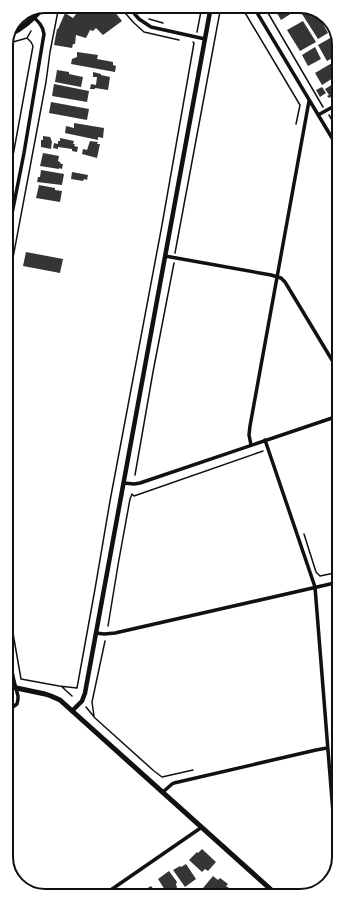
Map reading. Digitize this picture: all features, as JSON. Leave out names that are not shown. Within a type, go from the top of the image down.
[{"type":"highway","points":[[16,31],[22,28],[37,14]]},
{"type":"main road","points":[[13,687],[51,696],[60,700],[270,889]]},
{"type":"street","points":[[134,13],[139,19],[151,27],[205,39]]},
{"type":"street","points":[[72,711],[84,697],[210,13]]},
{"type":"street","points":[[257,13],[332,138]]},
{"type":"street","points":[[13,205],[44,34],[41,24],[34,17]]},
{"type":"street","points":[[251,445],[249,435],[250,426],[309,100]]},
{"type":"street","points":[[318,115],[332,107]]},
{"type":"street","points":[[165,256],[281,278],[285,282],[332,360]]},
{"type":"street","points":[[124,483],[140,483],[332,418]]},
{"type":"street","points":[[265,440],[315,587],[332,799]]},
{"type":"street","points":[[96,633],[115,633],[332,583]]},
{"type":"street","points":[[13,674],[18,696],[17,704],[13,707]]},
{"type":"street","points":[[163,792],[174,782],[328,748]]},
{"type":"street","points":[[112,889],[202,827]]},
{"type":"path","points":[[13,259],[58,13]]},
{"type":"path","points":[[125,13],[144,32],[180,40]]},
{"type":"path","points":[[197,32],[201,13]]},
{"type":"path","points":[[175,253],[220,13]]},
{"type":"path","points":[[245,13],[300,104],[296,124]]},
{"type":"path","points":[[268,13],[323,107]]},
{"type":"path","points":[[148,18],[163,23]]},
{"type":"path","points":[[13,42],[27,38],[31,31]]},
{"type":"path","points":[[13,158],[33,46],[27,38]]},
{"type":"path","points":[[13,633],[21,679],[77,688],[194,43],[187,41]]},
{"type":"path","points":[[329,114],[332,119]]},
{"type":"path","points":[[135,475],[174,263]]},
{"type":"path","points":[[108,626],[132,494],[134,496],[263,451]]},
{"type":"path","points":[[304,534],[316,572],[320,576],[332,573]]},
{"type":"path","points":[[94,718],[92,702],[105,641]]},
{"type":"path","points":[[61,686],[72,696]]},
{"type":"path","points":[[86,707],[94,718],[162,777],[193,770]]},
{"type":"building","points":[[65,13],[73,18],[77,13],[116,13],[122,21],[103,35],[96,28],[93,31],[90,30],[86,38],[76,35],[75,44],[73,44],[72,48],[54,45],[57,29]]},
{"type":"building","points":[[277,13],[292,13],[281,20]]},
{"type":"building","points":[[302,14],[312,15],[321,21],[328,33],[318,39]]},
{"type":"building","points":[[303,21],[316,42],[300,51],[287,30]]},
{"type":"building","points":[[331,38],[332,58],[327,61],[318,45]]},
{"type":"building","points":[[315,47],[321,59],[308,66],[302,55]]},
{"type":"building","points":[[77,52],[98,55],[97,59],[113,62],[113,65],[116,66],[115,72],[71,64],[72,59],[77,57]]},
{"type":"building","points":[[332,63],[332,79],[322,85],[315,73]]},
{"type":"building","points":[[57,70],[83,77],[81,87],[55,82]]},
{"type":"building","points":[[93,72],[110,77],[108,90],[95,88],[90,89],[91,84],[96,85],[97,77],[93,77]]},
{"type":"building","points":[[54,84],[89,91],[87,102],[52,96]]},
{"type":"building","points":[[332,85],[332,96],[329,98],[327,96],[329,95],[325,89]]},
{"type":"building","points":[[322,87],[326,93],[320,97],[316,90]]},
{"type":"building","points":[[51,102],[89,109],[87,120],[49,113]]},
{"type":"building","points":[[74,123],[104,128],[103,138],[98,137],[98,140],[65,133],[66,126],[74,128]]},
{"type":"building","points":[[43,136],[50,137],[52,141],[51,149],[41,147],[41,140],[43,140]]},
{"type":"building","points":[[60,138],[74,141],[74,146],[78,147],[77,152],[72,151],[72,149],[58,147],[58,149],[53,148],[54,143],[58,144]]},
{"type":"building","points":[[90,141],[98,142],[97,144],[100,144],[97,158],[82,154],[83,149],[87,150]]},
{"type":"building","points":[[43,153],[59,156],[58,161],[63,164],[62,169],[40,166]]},
{"type":"building","points":[[41,170],[64,174],[62,185],[37,182],[38,177],[40,177]]},
{"type":"building","points":[[72,172],[88,175],[87,180],[84,179],[83,181],[71,179]]},
{"type":"building","points":[[39,185],[62,191],[60,202],[36,198]]},
{"type":"building","points":[[26,252],[63,259],[60,273],[23,266]]},
{"type":"building","points":[[202,849],[216,862],[208,871],[205,869],[202,872],[189,860]]},
{"type":"building","points":[[186,864],[196,879],[185,887],[173,870]]},
{"type":"building","points":[[169,871],[177,882],[177,888],[164,889],[158,879]]},
{"type":"building","points":[[213,876],[218,880],[220,878],[228,884],[226,886],[229,888],[204,889],[203,888]]},
{"type":"building","points":[[151,886],[153,889],[146,889]]}]
